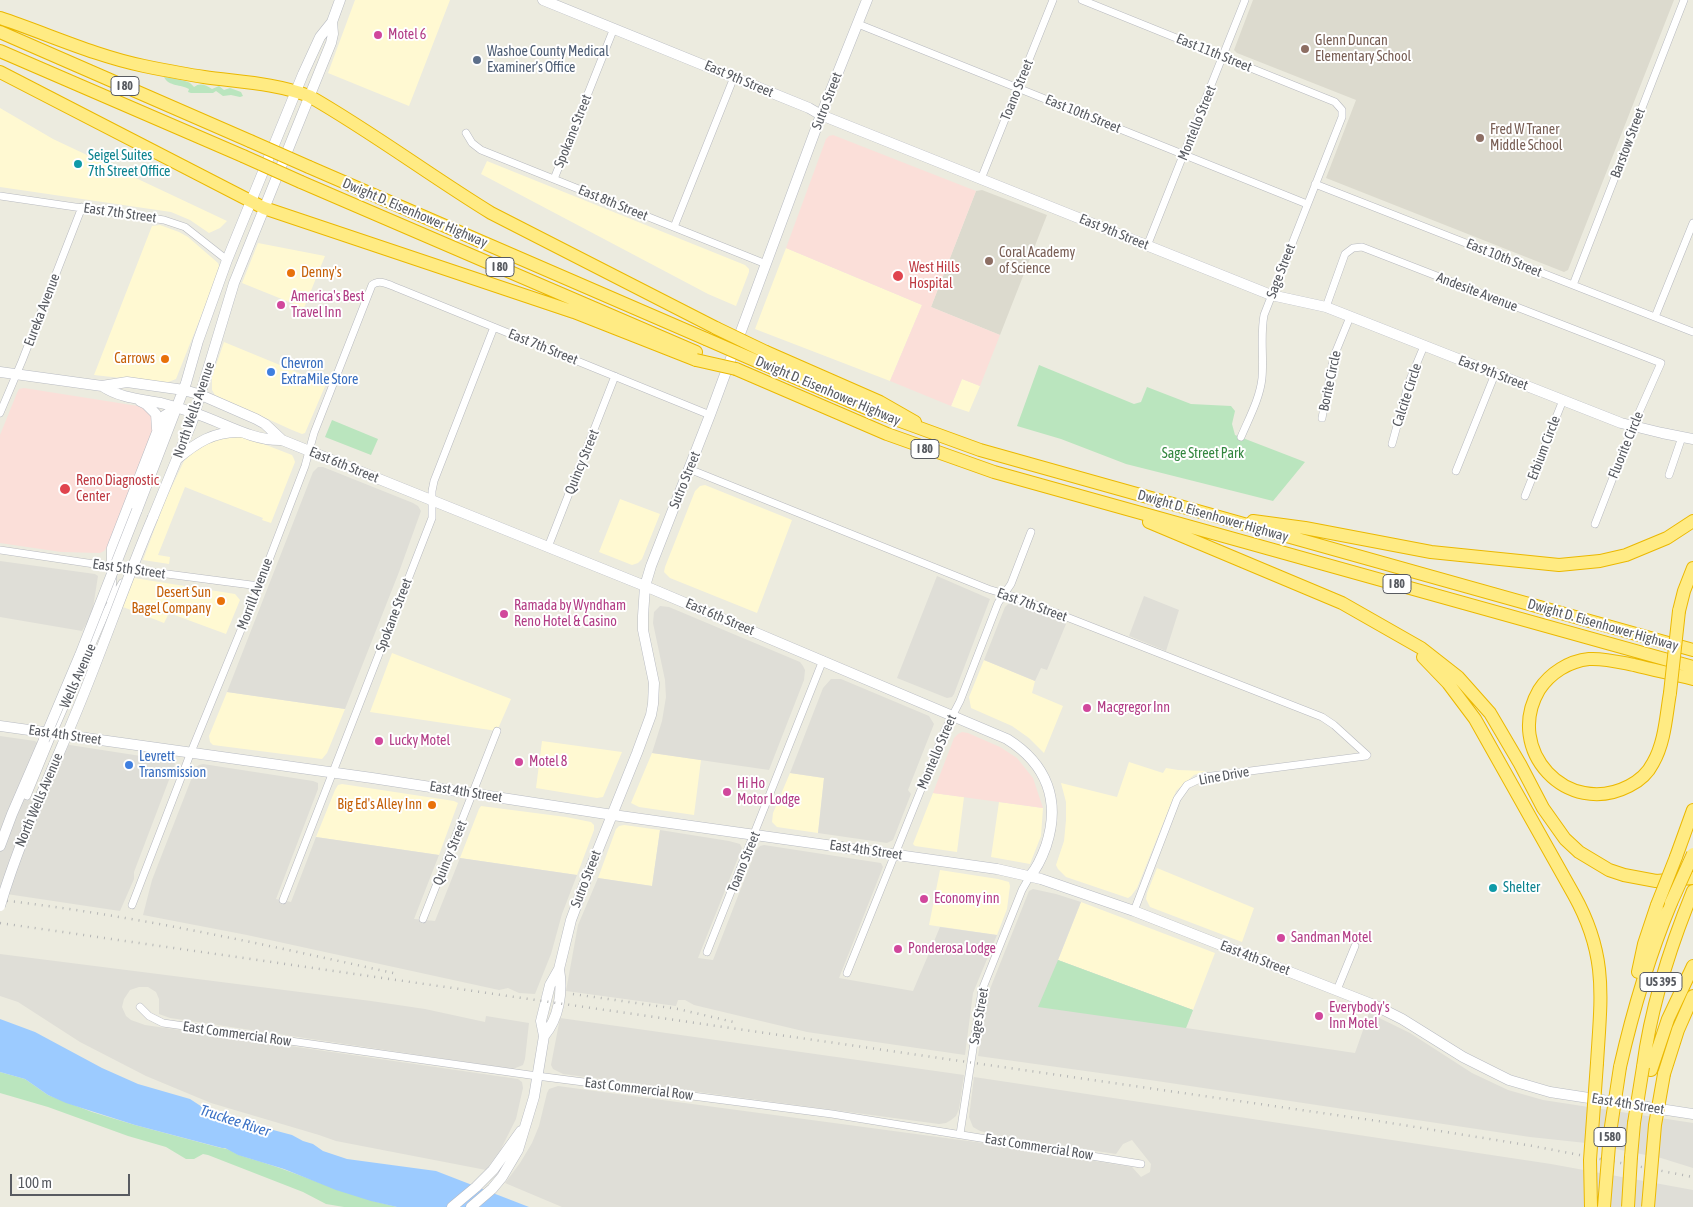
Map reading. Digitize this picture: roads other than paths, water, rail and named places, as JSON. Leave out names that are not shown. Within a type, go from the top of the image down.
[{"type":"highway","points":[[0,18],[110,57],[142,66],[296,91],[309,96],[383,141],[455,191],[491,213],[716,328],[764,358]]},
{"type":"highway","name":"Dwight D. Eisenhower Highway","points":[[0,32],[706,339],[764,358],[873,411],[936,435],[1001,457],[1693,650]]},
{"type":"highway","name":"Dwight D. Eisenhower Highway","points":[[0,51],[698,357],[736,369],[879,431],[929,450],[1003,474],[1693,667]]},
{"type":"highway","points":[[0,72],[264,208],[574,312],[698,357]]},
{"type":"highway","points":[[1102,502],[1342,604],[1421,648],[1439,661],[1475,694],[1504,734],[1548,816],[1565,839],[1579,852],[1601,866],[1624,875],[1656,881],[1693,878]]},
{"type":"highway","points":[[1225,520],[1284,525],[1431,552],[1559,565],[1586,563],[1626,555],[1667,538],[1693,522]]},
{"type":"highway","points":[[1693,568],[1679,611],[1670,693],[1662,742],[1652,765],[1644,775],[1622,789],[1598,794],[1575,791],[1548,774],[1535,755],[1529,732],[1529,721],[1533,704],[1548,679],[1566,666],[1576,662],[1600,659],[1693,679]]},
{"type":"highway","points":[[1396,635],[1434,668],[1467,706],[1581,908],[1594,942],[1601,977],[1601,997],[1590,1160],[1591,1207]]},
{"type":"highway","points":[[1631,1019],[1639,965],[1658,905],[1693,810]]},
{"type":"highway","name":"US 395","points":[[1631,1019],[1654,947],[1693,854]]},
{"type":"highway","name":"US 395","points":[[1647,1069],[1648,1031],[1658,991],[1691,895]]},
{"type":"highway","points":[[1647,1069],[1693,966]]},
{"type":"highway","points":[[1648,1207],[1655,1125],[1664,1074],[1675,1037],[1693,996]]},
{"type":"highway","name":"I 580","points":[[1604,1207],[1609,1140],[1620,1067],[1631,1019]]},
{"type":"highway","name":"I 580","points":[[1628,1207],[1634,1123],[1647,1069]]},
{"type":"main road","name":"North Wells Avenue","points":[[0,846],[18,798],[80,655],[184,390],[198,341],[227,260],[296,91],[320,37],[332,22],[340,0]]},
{"type":"main road","name":"East 9th Street","points":[[543,0],[809,108],[821,115],[1271,295],[1326,307],[1633,426],[1688,438]]},
{"type":"main road","name":"Sutro Street","points":[[471,1207],[492,1189],[518,1150],[523,1128],[534,1097],[544,1036],[551,1027],[555,1017],[561,986],[559,969],[571,920],[647,729],[653,704],[654,683],[642,616],[645,586],[651,566],[710,415],[821,115],[868,0]]},
{"type":"main road","name":"North Wells Avenue","points":[[0,906],[27,827],[96,664],[195,413],[229,295],[331,43],[333,34],[332,22]]},
{"type":"main road","name":"East 6th Street","points":[[0,372],[102,386],[127,382],[184,390],[256,418],[282,440]]},
{"type":"main road","name":"East 6th Street","points":[[102,386],[110,391],[136,399],[195,413],[262,439],[282,440],[645,586],[1007,739],[1026,753],[1041,771],[1049,788],[1051,799],[1052,822],[1049,836],[1040,864],[1030,876]]},
{"type":"main road","points":[[136,399],[146,404],[156,414],[157,432]]},
{"type":"main road","points":[[112,567],[112,548],[157,432],[164,416],[177,408]]},
{"type":"main road","points":[[176,460],[191,448],[212,436],[230,432],[246,433]]},
{"type":"main road","name":"East 4th Street","points":[[0,726],[474,792],[613,814],[961,863],[1030,876],[1134,911],[1337,990],[1402,1019],[1463,1057],[1510,1080],[1550,1092],[1693,1114]]},
{"type":"main road","name":"Sutro Street","points":[[452,1207],[493,1170],[523,1128]]},
{"type":"street","name":"Toano Street","points":[[981,179],[1053,0]]},
{"type":"street","name":"East 11th Street","points":[[1082,0],[1335,102],[1342,110]]},
{"type":"street","name":"Montello Street","points":[[1147,246],[1245,0]]},
{"type":"street","name":"Barstow Street","points":[[1573,285],[1684,0]]},
{"type":"street","name":"East 10th Street","points":[[858,24],[1307,204]]},
{"type":"street","name":"Spokane Street","points":[[554,179],[614,28]]},
{"type":"street","points":[[674,227],[734,77]]},
{"type":"street","name":"Sage Street","points":[[1241,437],[1261,386],[1264,315],[1342,117],[1342,110]]},
{"type":"street","name":"East 8th Street","points":[[466,133],[472,143],[481,150],[766,264]]},
{"type":"street","name":"East 10th Street","points":[[1315,184],[1693,332]]},
{"type":"street","name":"East 7th Street","points":[[0,196],[150,217],[175,223],[195,234],[227,260]]},
{"type":"street","name":"Eureka Avenue","points":[[0,412],[82,207]]},
{"type":"street","points":[[1655,317],[1693,223]]},
{"type":"street","name":"Andesite Avenue","points":[[1326,307],[1345,254],[1353,248],[1362,246],[1661,363],[1660,366]]},
{"type":"street","name":"East 7th Street","points":[[375,282],[384,283],[710,415]]},
{"type":"street","name":"Morrill Avenue","points":[[132,905],[191,752],[259,586],[305,466],[308,451],[372,285],[375,282]]},
{"type":"street","name":"Borite Circle","points":[[1322,418],[1334,356],[1350,317]]},
{"type":"street","name":"Spokane Street","points":[[282,900],[432,518],[434,481],[494,327]]},
{"type":"street","name":"Calcite Circle","points":[[1392,444],[1409,382],[1424,346]]},
{"type":"street","name":"Fluorite Circle","points":[[1595,524],[1633,426],[1660,366]]},
{"type":"street","points":[[1456,471],[1495,374]]},
{"type":"street","name":"Quincy Street","points":[[548,547],[615,376]]},
{"type":"street","name":"Erbium Circle","points":[[1525,496],[1563,400]]},
{"type":"street","points":[[1669,474],[1688,438]]},
{"type":"street","name":"East 7th Street","points":[[689,469],[979,585],[1322,717],[1367,754]]},
{"type":"street","name":"Montello Street","points":[[847,973],[945,730],[960,701],[998,603],[1011,584],[1031,532]]},
{"type":"street","name":"East 5th Street","points":[[0,550],[259,586]]},
{"type":"street","name":"Wells Avenue","points":[[106,612],[112,592],[112,567]]},
{"type":"street","name":"Wells Avenue","points":[[27,796],[106,612],[128,569]]},
{"type":"street","name":"Toano Street","points":[[707,952],[823,660]]},
{"type":"street","name":"Quincy Street","points":[[423,918],[497,731]]},
{"type":"street","name":"Line Drive","points":[[1134,911],[1177,799],[1187,785],[1204,777],[1349,759],[1366,756],[1367,754]]},
{"type":"street","name":"Sage Street","points":[[960,1134],[982,990],[1022,890],[1030,876]]},
{"type":"street","points":[[1337,990],[1354,946]]},
{"type":"street","name":"East Commercial Row","points":[[140,1007],[149,1016],[163,1023],[537,1076],[832,1114],[1141,1164]]},
{"type":"water","name":"Truckee River","points":[[0,1019],[35,1032],[102,1068],[138,1084],[190,1099],[213,1114],[292,1135],[313,1144],[323,1151],[347,1159],[436,1171],[529,1207],[397,1207],[336,1190],[284,1169],[238,1155],[225,1148],[135,1125],[66,1103],[48,1095],[25,1079],[0,1072]]},
{"type":"railway","points":[[0,900],[150,922],[398,974]]},
{"type":"railway","points":[[0,923],[1378,1121],[1533,1146],[1693,1177]]},
{"type":"railway","points":[[573,994],[678,1009],[738,1023]]},
{"type":"place","name":"Motel 6","points":[[378,35]]},
{"type":"place","name":"Glenn Duncan Elementary School","points":[[1305,49]]},
{"type":"place","name":"Washoe County Medical Examiner’s Office","points":[[477,60]]},
{"type":"place","name":"Fred W Traner Middle School","points":[[1480,138]]},
{"type":"place","name":"Seigel Suites 7th Street Office","points":[[78,164]]},
{"type":"place","name":"Coral Academy of Science","points":[[989,261]]},
{"type":"place","name":"Denny's","points":[[291,273]]},
{"type":"place","name":"West Hills Hospital","points":[[898,276]]},
{"type":"place","name":"America's Best Travel Inn","points":[[281,305]]},
{"type":"place","name":"Carrows","points":[[165,359]]},
{"type":"place","name":"Chevron ExtraMile Store","points":[[271,372]]},
{"type":"place","name":"Reno Diagnostic Center","points":[[65,489]]},
{"type":"place","name":"Desert Sun Bagel Company","points":[[221,601]]},
{"type":"place","name":"Ramada by Wyndham Reno Hotel & Casino","points":[[504,614]]},
{"type":"place","name":"Macgregor Inn","points":[[1087,708]]},
{"type":"place","name":"Lucky Motel","points":[[379,741]]},
{"type":"place","name":"Motel 8","points":[[519,762]]},
{"type":"place","name":"Levrett Transmission","points":[[129,765]]},
{"type":"place","name":"Hi Ho Motor Lodge","points":[[727,792]]},
{"type":"place","name":"Big Ed's Alley Inn","points":[[432,805]]},
{"type":"place","name":"Shelter","points":[[1493,888]]},
{"type":"place","name":"Economy inn","points":[[924,899]]},
{"type":"place","name":"Sandman Motel","points":[[1281,938]]},
{"type":"place","name":"Ponderosa Lodge","points":[[898,949]]},
{"type":"place","name":"Everybody's Inn Motel","points":[[1319,1016]]},
{"type":"park label","name":"Sage Street Park","points":[[1203,454]]}]
